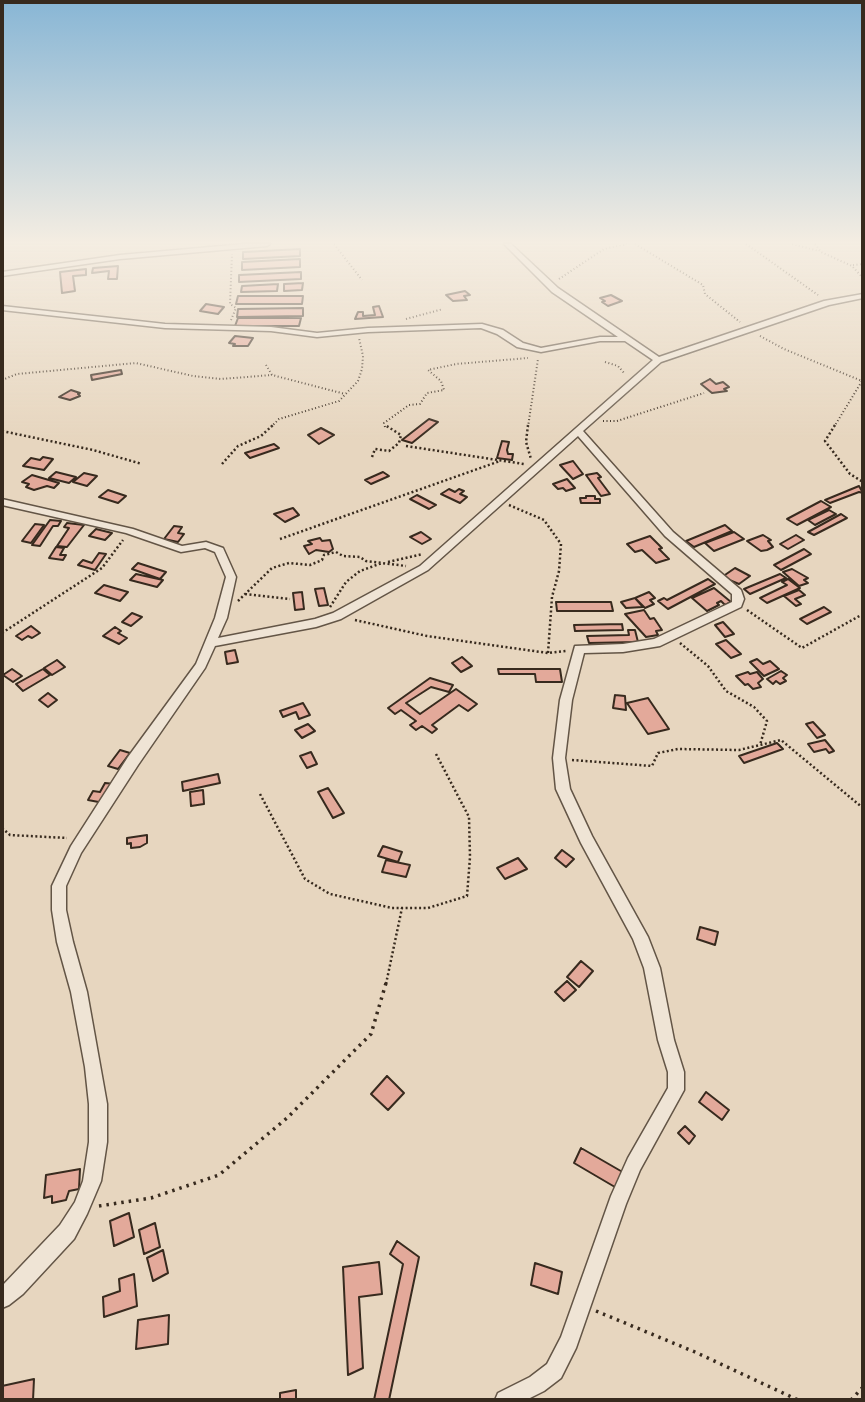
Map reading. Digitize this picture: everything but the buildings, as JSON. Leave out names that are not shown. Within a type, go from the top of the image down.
[{"type":"street","points":[[15,309],[165,326],[271,329],[317,335],[482,326],[500,332],[520,345],[541,349],[600,339],[624,339]]},
{"type":"street","points":[[583,309],[658,360]]},
{"type":"street","points":[[212,643],[316,623],[337,616],[424,568],[658,360],[809,309]]},
{"type":"street","points":[[505,1400],[537,1384],[554,1371],[569,1341],[617,1202],[634,1164],[676,1090],[676,1072],[666,1040],[652,968],[640,937],[563,789],[559,758],[566,700],[579,649],[623,648],[656,643],[737,604],[737,593],[669,534],[578,431]]},
{"type":"street","points":[[2,502],[128,531],[181,549],[206,545],[219,550],[231,577],[221,618],[201,665],[133,761],[68,864],[60,886],[60,910],[65,942],[79,992],[98,1104],[98,1142],[92,1181],[67,1232],[44,1260],[2,1298]]},
{"type":"path","points":[[227,329],[235,309]]},
{"type":"path","points":[[391,329],[398,322],[442,309]]},
{"type":"path","points":[[725,309],[750,330],[784,349],[862,381],[825,441],[850,474],[863,482]]},
{"type":"path","points":[[222,464],[238,446],[261,436],[279,419],[339,401],[358,381],[362,369],[363,356],[357,331]]},
{"type":"path","points":[[372,457],[375,449],[389,451],[399,443],[401,435],[385,427],[384,423],[409,405],[420,404],[427,393],[444,390],[440,381],[428,370],[456,364],[505,362],[538,356],[526,442],[533,465],[406,446]]},
{"type":"path","points":[[605,362],[622,369],[632,382]]},
{"type":"path","points":[[2,380],[17,374],[136,363],[174,374],[221,379],[272,375],[345,394]]},
{"type":"path","points":[[266,365],[272,375]]},
{"type":"path","points":[[586,422],[617,421],[704,393]]},
{"type":"path","points":[[2,431],[93,450],[142,464]]},
{"type":"path","points":[[280,539],[500,461]]},
{"type":"path","points":[[500,501],[544,520],[561,544],[559,571],[552,597],[548,653]]},
{"type":"path","points":[[2,633],[102,568],[128,531]]},
{"type":"path","points":[[316,623],[346,582],[360,571],[449,547]]},
{"type":"path","points":[[221,618],[272,568],[289,563],[310,565],[322,560],[324,555],[335,552],[384,563],[424,568]]},
{"type":"path","points":[[245,594],[290,598]]},
{"type":"path","points":[[737,604],[802,648],[863,614]]},
{"type":"path","points":[[337,616],[427,636],[548,653],[579,649]]},
{"type":"path","points":[[672,636],[708,666],[726,691],[754,707],[767,721],[760,746]]},
{"type":"path","points":[[559,758],[652,766],[658,753],[677,749],[739,750],[781,740],[863,808]]},
{"type":"path","points":[[260,794],[305,879],[330,894],[402,908],[428,908],[467,896],[470,857],[469,817],[436,754]]},
{"type":"path","points":[[2,828],[10,835],[84,838]]},
{"type":"path","points":[[81,1208],[151,1198],[219,1175],[287,1118],[371,1034],[386,984],[402,908]]},
{"type":"path","points":[[580,1305],[695,1352],[798,1400]]},
{"type":"path","points":[[851,1400],[863,1387]]}]
